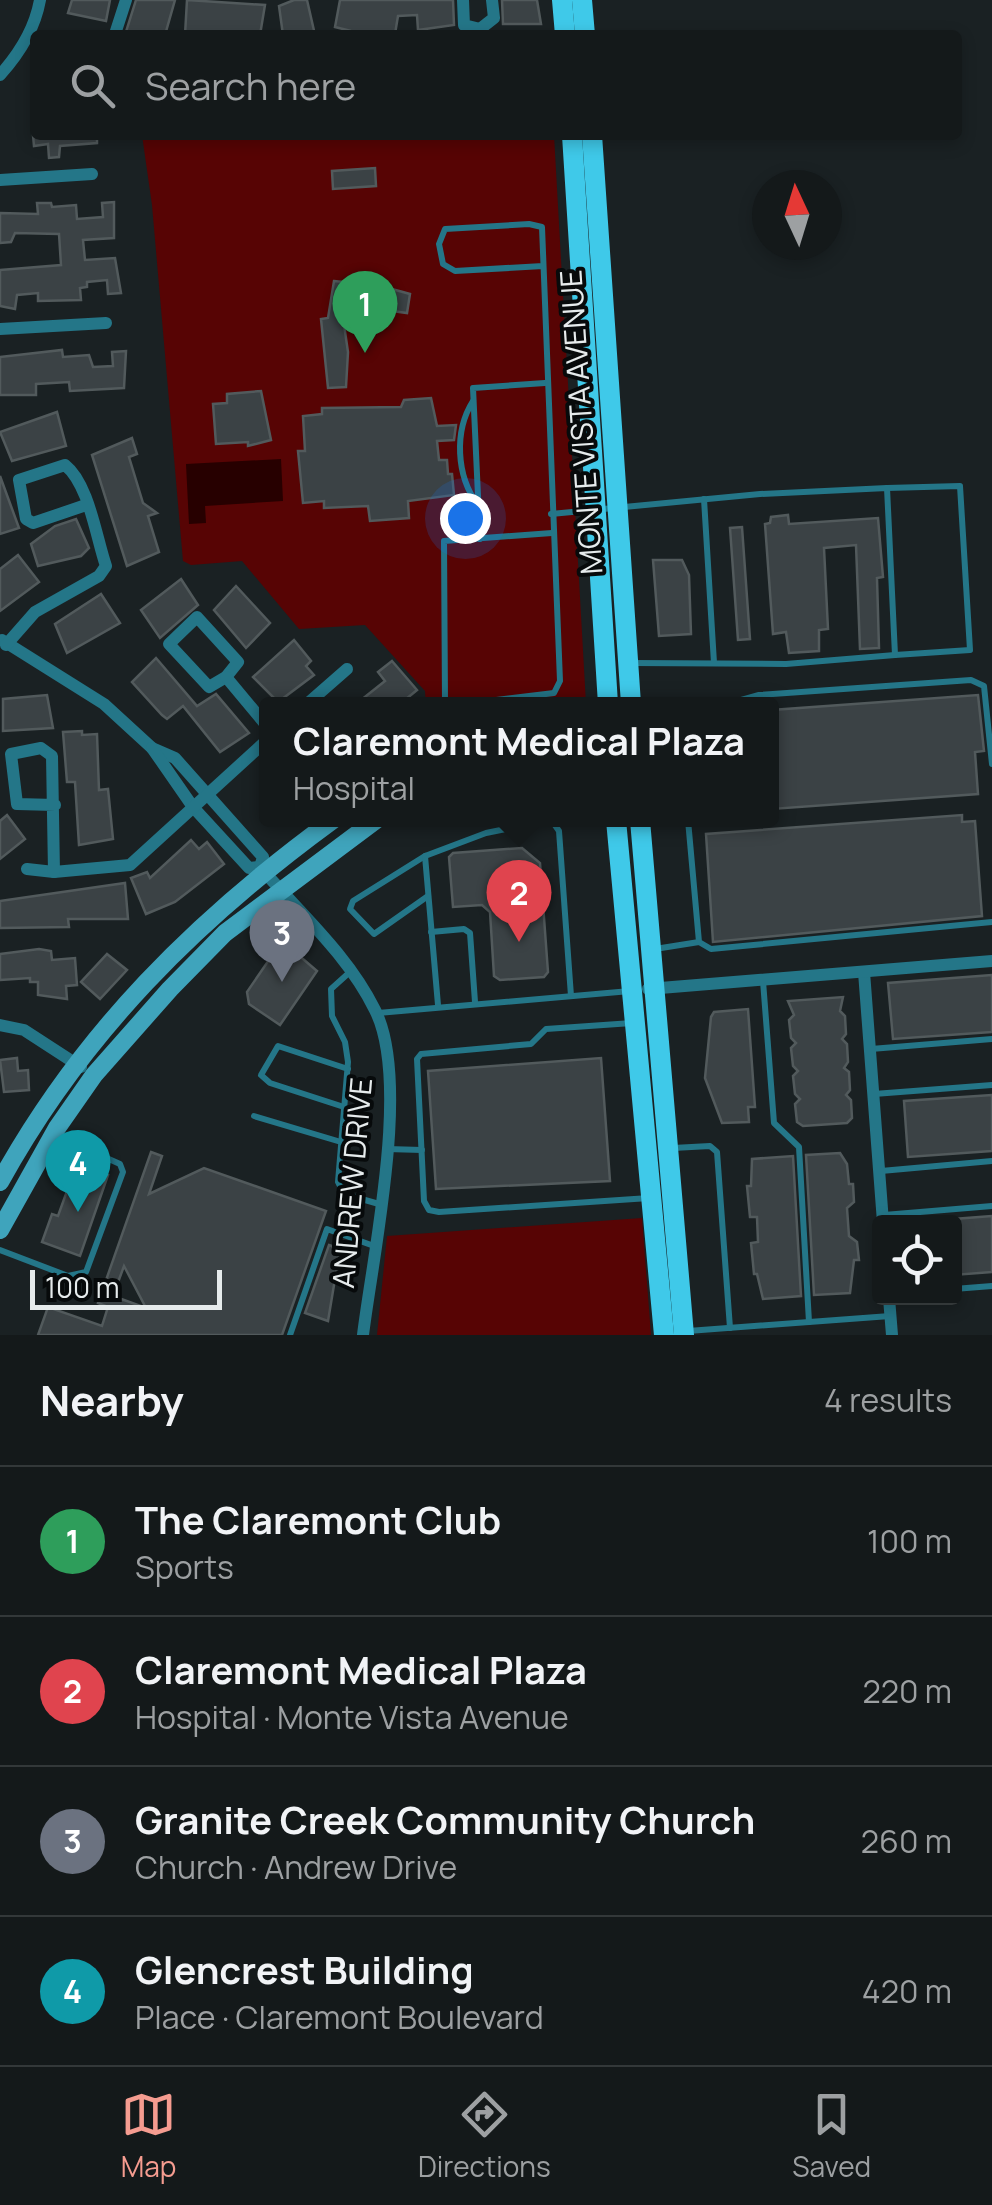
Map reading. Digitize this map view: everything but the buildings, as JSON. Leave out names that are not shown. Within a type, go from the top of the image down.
[{"type":"main road","points":[[562,0],[565,30]]},
{"type":"main road","points":[[582,0],[585,30]]},
{"type":"main road","name":"MONTE VISTA AVENUE","points":[[572,140],[607,510],[630,697]]},
{"type":"main road","name":"MONTE VISTA AVENUE","points":[[592,140],[607,510],[608,697]]},
{"type":"main road","points":[[0,1182],[73,1063],[154,971],[263,870],[323,827]]},
{"type":"main road","points":[[0,1230],[53,1134],[94,1075],[225,933],[367,827]]},
{"type":"main road","points":[[617,827],[651,1198],[674,1333]]},
{"type":"main road","points":[[641,827],[670,1148],[674,1333]]},
{"type":"street","points":[[0,75],[16,57],[40,0]]},
{"type":"street","points":[[116,30],[126,0]]},
{"type":"street","points":[[463,0],[464,26],[480,29],[494,18],[492,0]]},
{"type":"street","points":[[0,180],[92,174]]},
{"type":"street","points":[[0,329],[106,323]]},
{"type":"street","points":[[86,505],[33,523],[26,519],[19,480],[66,464],[74,472],[86,505],[106,566],[99,576],[35,612],[3,642],[104,704],[152,748],[193,807],[249,868],[263,870],[263,856],[208,794],[174,758],[152,748]]},
{"type":"street","points":[[197,617],[238,662],[226,677],[205,686],[168,644],[197,617]]},
{"type":"street","points":[[315,697],[347,669]]},
{"type":"street","points":[[226,677],[259,717]]},
{"type":"street","points":[[27,869],[54,872],[130,865],[259,747]]},
{"type":"street","points":[[54,872],[55,804],[52,756],[41,748],[10,754],[13,798],[23,807],[55,804]]},
{"type":"street","name":"ANDREW DRIVE","points":[[263,870],[351,970],[377,1013],[389,1058],[386,1149],[364,1335]]},
{"type":"street","points":[[630,991],[992,961]]},
{"type":"street","points":[[864,972],[883,1215]]},
{"type":"street","points":[[0,1025],[24,1030],[94,1075]]},
{"type":"street","points":[[890,1305],[892,1335]]},
{"type":"lane","points":[[521,697],[554,693],[560,681],[545,384],[543,266],[542,227],[529,224],[446,229],[439,244],[442,264],[455,271],[543,266]]},
{"type":"lane","points":[[480,538],[473,388],[545,384]]},
{"type":"lane","points":[[474,400],[460,421],[463,486],[478,506]]},
{"type":"lane","points":[[462,450],[476,449]]},
{"type":"lane","points":[[551,514],[704,499],[960,486],[970,650],[786,664],[627,663]]},
{"type":"lane","points":[[888,488],[895,655]]},
{"type":"lane","points":[[704,499],[714,663]]},
{"type":"lane","points":[[444,697],[444,541],[552,533]]},
{"type":"lane","points":[[752,697],[971,680],[984,686],[988,698],[992,764]]},
{"type":"lane","points":[[428,896],[374,934],[350,909],[353,901],[425,856],[515,827]]},
{"type":"lane","points":[[556,827],[571,996]]},
{"type":"lane","points":[[689,827],[699,942]]},
{"type":"lane","points":[[425,856],[438,1004]]},
{"type":"lane","points":[[652,949],[699,942],[711,949],[972,928],[992,922]]},
{"type":"lane","points":[[432,932],[468,930],[475,1002]]},
{"type":"lane","points":[[351,970],[331,990],[330,1002],[345,1042],[348,1069],[339,1189],[379,1204]]},
{"type":"lane","points":[[762,980],[774,1123],[799,1147],[810,1322]]},
{"type":"lane","points":[[377,1013],[438,1004],[630,991]]},
{"type":"lane","points":[[634,1023],[546,1029],[531,1044],[421,1054],[417,1059],[424,1201],[429,1210],[440,1212],[651,1198]]},
{"type":"lane","points":[[870,1050],[992,1040]]},
{"type":"lane","points":[[344,1107],[270,1084],[261,1074],[278,1046],[348,1069]]},
{"type":"lane","points":[[874,1094],[992,1085]]},
{"type":"lane","points":[[254,1116],[341,1142]]},
{"type":"lane","points":[[0,1250],[68,1276],[86,1272],[123,1172],[120,1164],[53,1134]]},
{"type":"lane","points":[[670,1148],[710,1146],[717,1152],[730,1328]]},
{"type":"lane","points":[[386,1149],[422,1150]]},
{"type":"lane","points":[[880,1172],[992,1162]]},
{"type":"lane","points":[[917,1215],[992,1206]]},
{"type":"lane","points":[[290,1335],[327,1229],[374,1246]]},
{"type":"lane","points":[[962,1288],[992,1286]]},
{"type":"lane","points":[[674,1333],[891,1316]]},
{"type":"lane","points":[[796,1323],[797,1335]]},
{"type":"shaded area","points":[[143,140],[554,140],[586,697],[425,697],[425,691],[365,625],[299,629],[242,561],[191,565],[183,561],[152,205]]},
{"type":"shaded area","points":[[281,459],[283,501],[205,506],[206,523],[189,524],[186,464]]},
{"type":"shaded area","points":[[642,1218],[651,1335],[377,1335],[387,1236]]},
{"type":"place","name":"The Claremont Club","points":[[365,353]]},
{"type":"place","name":"Claremont Medical Plaza","points":[[519,942]]},
{"type":"place","name":"Granite Creek Community Church","points":[[282,982]]},
{"type":"place","name":"Glencrest Building","points":[[78,1212]]}]
